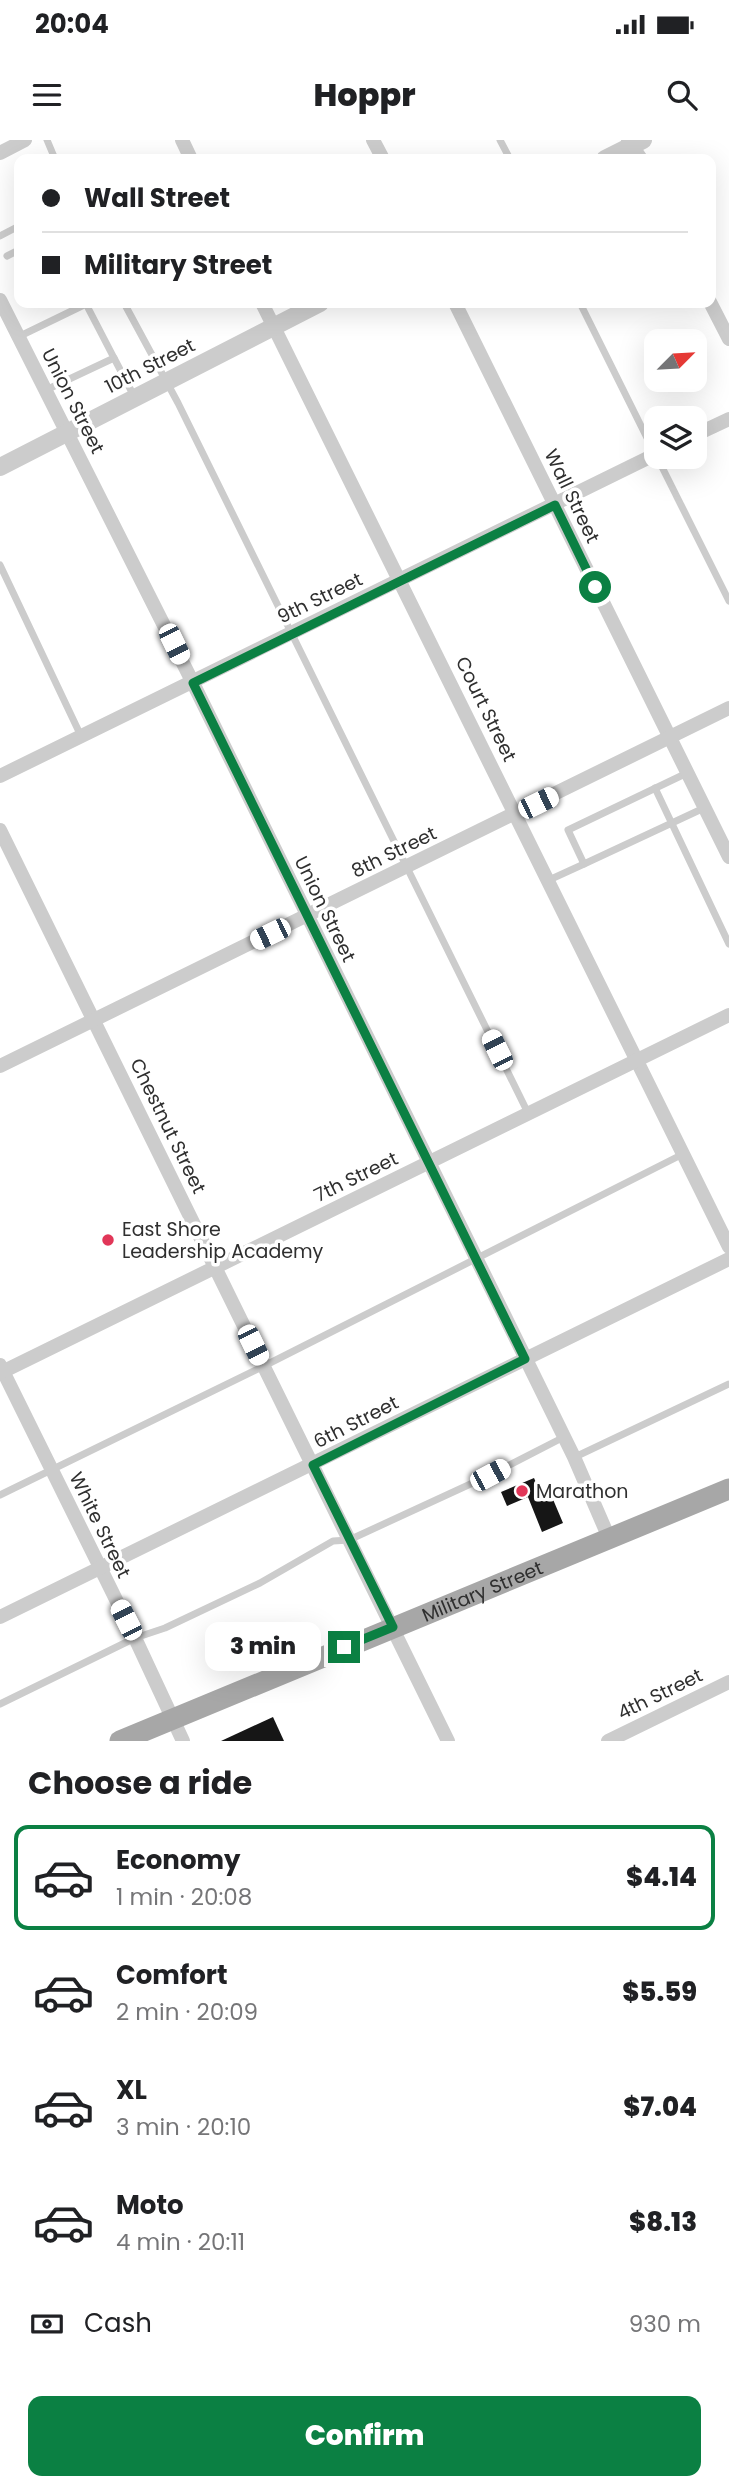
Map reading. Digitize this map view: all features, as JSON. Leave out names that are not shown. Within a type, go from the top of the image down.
[{"type":"main road","name":"Military Street","points":[[120,1741],[729,1489]]},
{"type":"street","points":[[0,153],[25,140]]},
{"type":"street","points":[[617,154],[635,146]]},
{"type":"street","name":"Union Street","points":[[0,300],[193,683],[477,1259],[574,1457],[609,1538]]},
{"type":"street","name":"Court Street","points":[[265,308],[729,1247]]},
{"type":"street","name":"10th Street","points":[[0,467],[310,308]]},
{"type":"street","name":"Wall Street","points":[[456,308],[729,858]]},
{"type":"street","points":[[713,308],[729,339]]},
{"type":"street","points":[[707,429],[729,419]]},
{"type":"street","name":"9th Street","points":[[0,776],[644,461]]},
{"type":"street","name":"8th Street","points":[[0,1066],[729,708]]},
{"type":"street","name":"Chestnut Street","points":[[0,830],[393,1627],[446,1740]]},
{"type":"street","name":"7th Street","points":[[1,1370],[216,1268],[729,1015]]},
{"type":"street","name":"6th Street","points":[[0,1617],[729,1259]]},
{"type":"street","name":"White Street","points":[[1,1370],[135,1638],[183,1741]]},
{"type":"street","name":"4th Street","points":[[608,1741],[729,1682]]},
{"type":"lane","points":[[7,256],[14,252]]},
{"type":"lane","points":[[18,337],[78,308]]},
{"type":"lane","points":[[88,308],[135,398]]},
{"type":"lane","points":[[129,308],[529,1114]]},
{"type":"lane","points":[[582,308],[644,431]]},
{"type":"lane","points":[[45,391],[114,358]]},
{"type":"lane","points":[[663,469],[729,601]]},
{"type":"lane","points":[[0,565],[82,736]]},
{"type":"lane","points":[[583,864],[568,830],[687,774]]},
{"type":"lane","points":[[654,789],[729,944]]},
{"type":"lane","points":[[549,880],[705,808]]},
{"type":"lane","points":[[0,1495],[264,1366],[683,1154]]},
{"type":"lane","points":[[574,1457],[729,1384]]},
{"type":"lane","points":[[0,1704],[135,1638],[165,1628],[260,1583],[333,1541],[349,1539],[490,1475],[564,1437]]},
{"type":"building","points":[[534,1478],[544,1501],[552,1497],[563,1523],[542,1532],[528,1497],[507,1506],[501,1492]]},
{"type":"building","points":[[273,1717],[284,1741],[221,1741]]},
{"type":"place","name":"East Shore Leadership Academy","points":[[108,1240]]},
{"type":"place","name":"Marathon","points":[[522,1491]]},
{"type":"route","points":[[344,1647],[393,1627],[313,1465],[525,1359],[193,683],[555,505],[595,587]]}]
